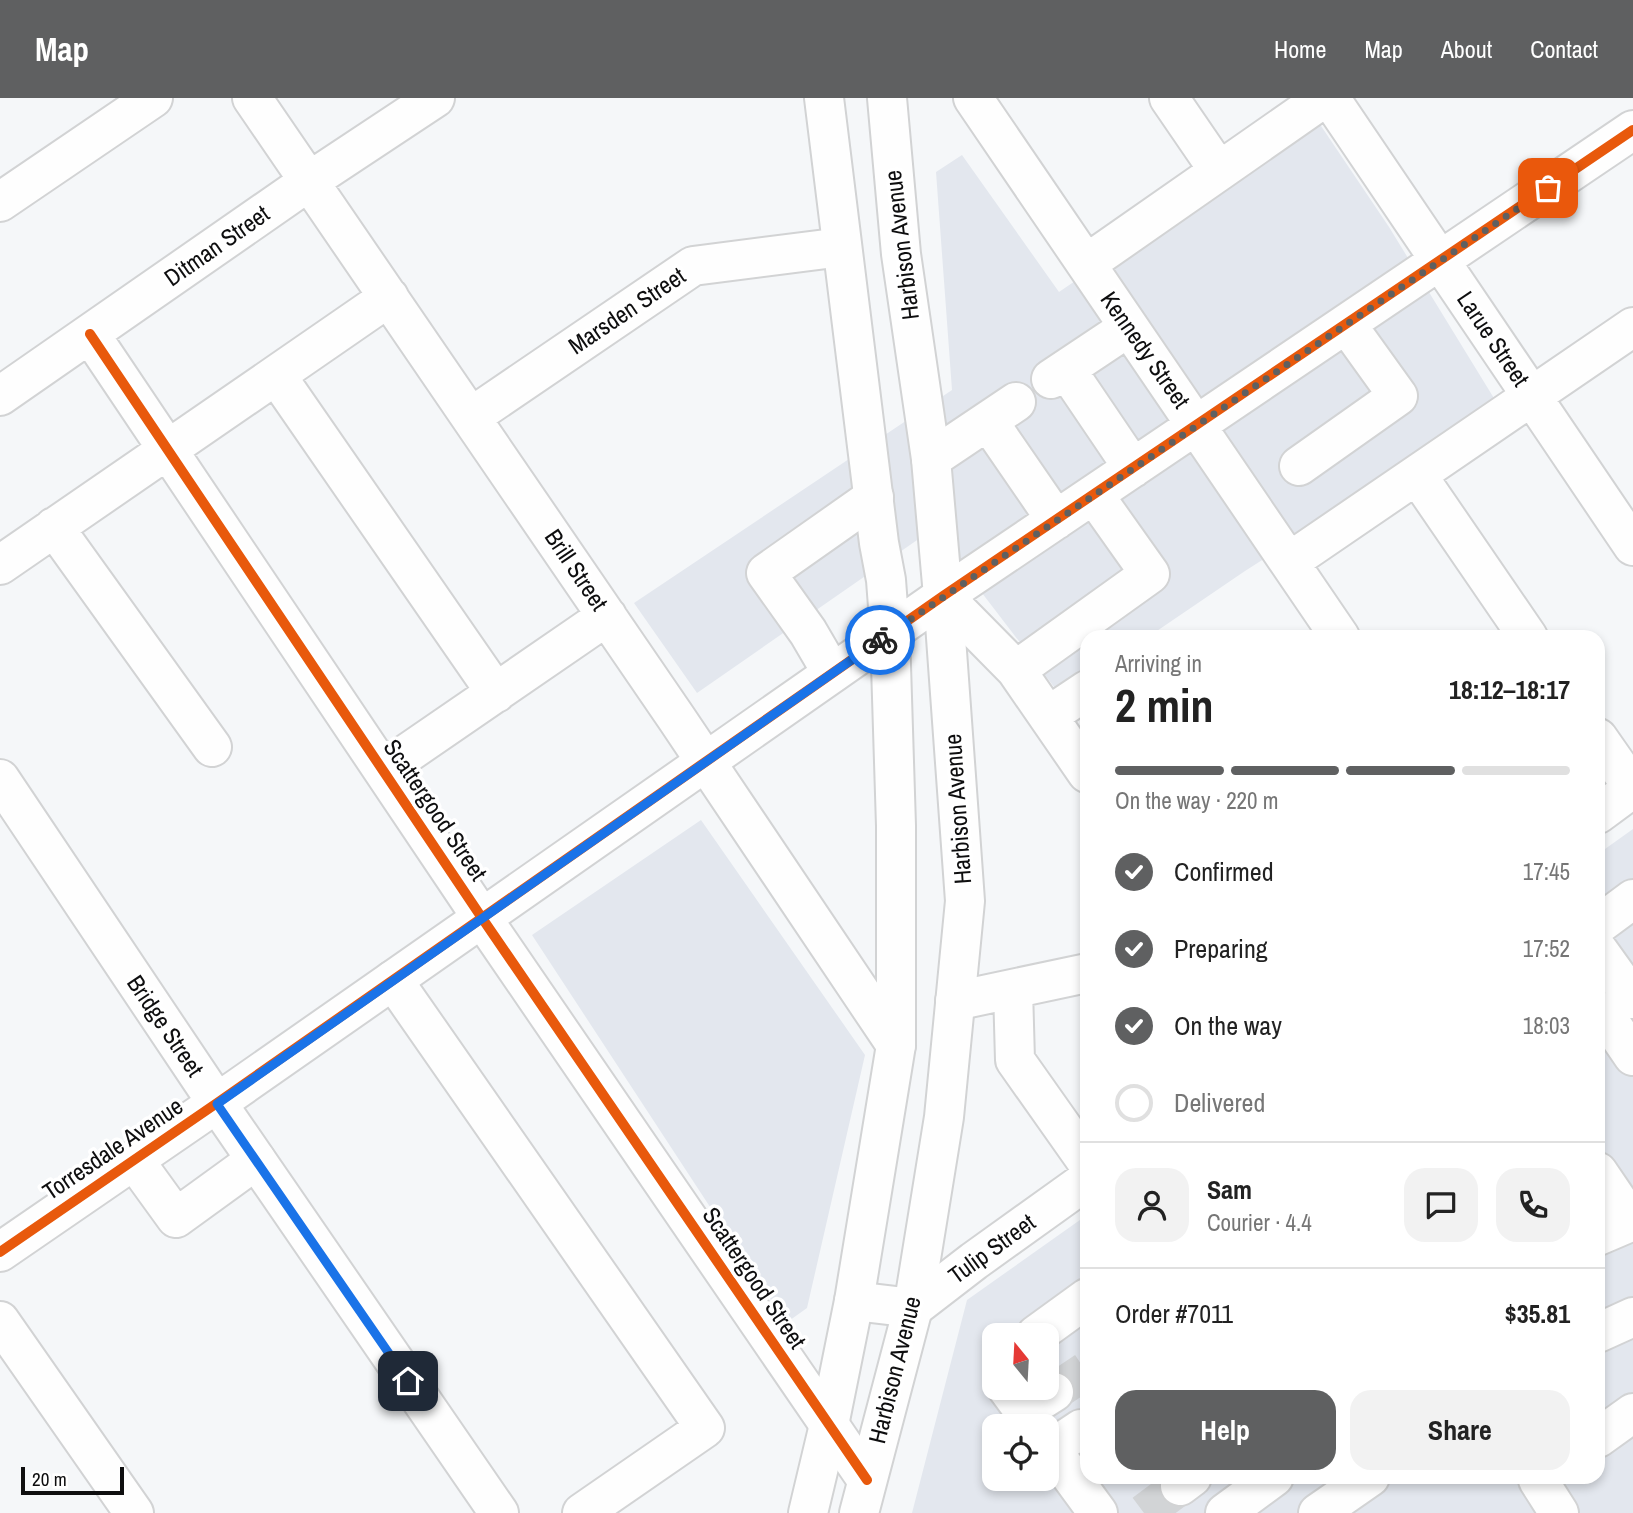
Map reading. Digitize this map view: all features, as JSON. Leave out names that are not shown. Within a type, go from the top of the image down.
[{"type":"street","points":[[0,202],[153,98]]},
{"type":"street","name":"Brill Street","points":[[252,98],[706,761],[896,1045]]},
{"type":"street","name":"Ditman Street","points":[[0,397],[308,182],[435,98]]},
{"type":"street","name":"Harbison Avenue","points":[[808,1513],[854,1301],[896,1045],[896,826],[890,632],[886,580],[824,98]]},
{"type":"street","name":"Harbison Avenue","points":[[863,1496],[913,1308],[944,1118],[965,901],[931,459],[901,254],[887,98]]},
{"type":"street","name":"Kennedy Street","points":[[973,98],[1335,630]]},
{"type":"street","points":[[1168,98],[1219,171]]},
{"type":"street","points":[[1086,264],[1327,98]]},
{"type":"street","name":"Larue Street","points":[[1327,98],[1441,261],[1633,546]]},
{"type":"street","name":"Torresdale Avenue","points":[[0,1252],[217,1104],[890,632],[1633,130]]},
{"type":"street","name":"Marsden Street","points":[[471,417],[693,266],[842,247]]},
{"type":"street","points":[[0,565],[388,297]]},
{"type":"street","points":[[1299,466],[1398,396],[1347,325]]},
{"type":"street","points":[[1129,327],[1058,374],[1133,468]]},
{"type":"street","points":[[1290,562],[1633,327]]},
{"type":"street","name":"Scattergood Street","points":[[90,334],[482,918],[829,1425],[863,1496]]},
{"type":"street","points":[[276,375],[496,693]]},
{"type":"street","points":[[931,459],[1002,411],[1056,520]]},
{"type":"street","points":[[1417,475],[1523,630]]},
{"type":"street","points":[[1016,670],[1150,575],[1094,495]]},
{"type":"street","points":[[832,673],[808,632],[766,573],[874,497]]},
{"type":"street","points":[[54,527],[212,747]]},
{"type":"street","points":[[943,596],[1016,670],[1080,762]]},
{"type":"street","points":[[383,770],[607,616]]},
{"type":"street","points":[[1048,716],[1080,695]]},
{"type":"street","points":[[1605,748],[1633,788],[1605,809]]},
{"type":"street","name":"Bridge Street","points":[[0,779],[217,1104],[499,1513]]},
{"type":"street","points":[[1605,920],[1633,899]]},
{"type":"street","points":[[1605,960],[1633,999]]},
{"type":"street","points":[[956,1001],[1080,975]]},
{"type":"street","points":[[393,980],[705,1427],[582,1513]]},
{"type":"street","points":[[1013,989],[1015,1060],[1080,1152]]},
{"type":"street","points":[[1605,1015],[1633,1056]]},
{"type":"street","points":[[134,1160],[176,1218],[256,1160]]},
{"type":"street","name":"Tulip Street","points":[[913,1308],[1080,1186]]},
{"type":"street","points":[[1605,1189],[1621,1227]]},
{"type":"street","points":[[854,1301],[913,1308]]},
{"type":"street","points":[[1054,1323],[1080,1305]]},
{"type":"street","points":[[1605,1329],[1633,1317]]},
{"type":"street","points":[[0,1321],[134,1513]]},
{"type":"street","points":[[1605,1433],[1633,1413]]},
{"type":"street","points":[[1059,1443],[1080,1472]]},
{"type":"street","points":[[1234,1501],[1263,1484]]},
{"type":"street","points":[[1318,1513],[1360,1484]]},
{"type":"street","points":[[1542,1484],[1559,1513]]},
{"type":"shaded area","points":[[1315,117],[1389,227],[1500,408],[1245,571],[1158,630],[1080,630],[1080,684],[1061,696],[933,529],[697,693],[634,603],[952,390],[936,172],[962,155],[1059,292]]},
{"type":"shaded area","points":[[701,820],[865,1055],[807,1308],[786,1323],[532,935]]},
{"type":"shaded area","points":[[1633,829],[1633,1513],[912,1513],[967,1300],[1080,1220],[1080,1484],[1605,1484],[1605,849]]},
{"type":"tunnel","points":[[1059,1389],[1080,1375]]},
{"type":"tunnel","points":[[1144,1513],[1180,1486]]},
{"type":"cycle path","points":[[0,1252],[943,596],[1633,130]]},
{"type":"cycle path","points":[[90,334],[482,918],[867,1480]]},
{"type":"way so far","points":[[880,640],[1548,188]]},
{"type":"route","points":[[408,1381],[217,1104],[880,640]]}]
